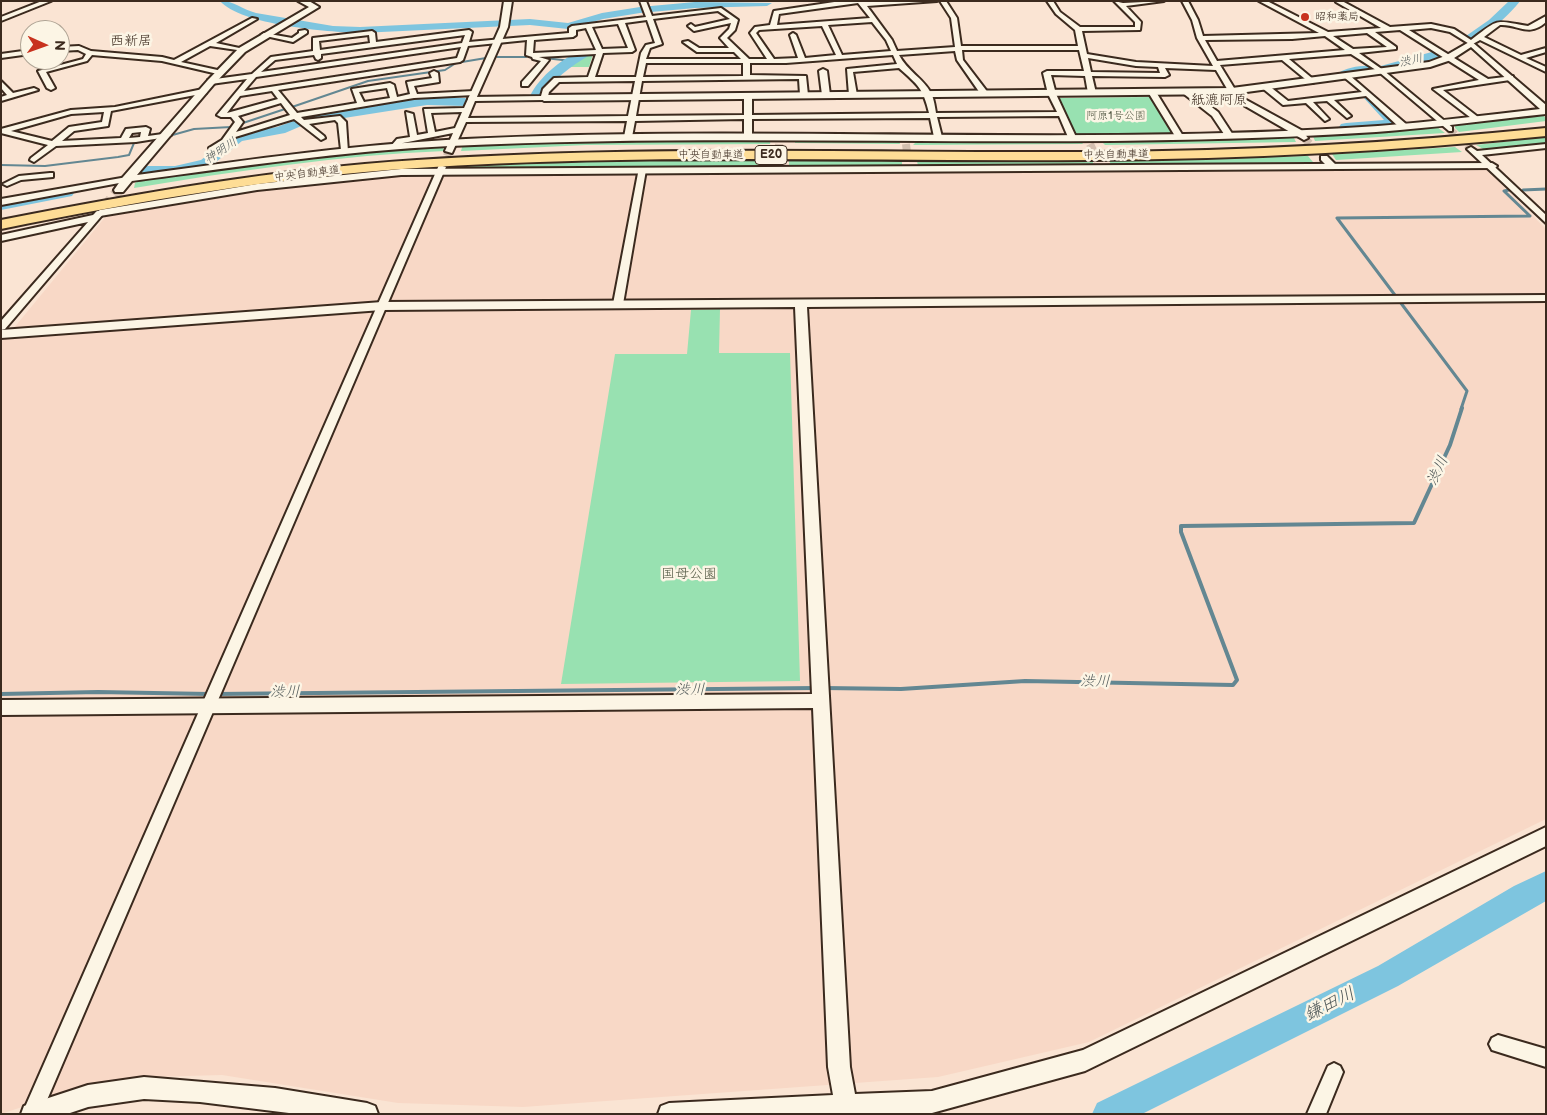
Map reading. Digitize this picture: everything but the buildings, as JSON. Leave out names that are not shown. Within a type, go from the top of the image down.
[{"type":"highway","name":"中央自動車道","points":[[1,217],[122,194],[238,176],[363,161],[481,153],[654,148],[1203,148],[1390,141],[1546,126]]},
{"type":"highway","name":"中央自動車道","points":[[1,225],[120,201],[230,184],[418,164],[654,155],[1034,156],[1218,154],[1394,146],[1546,132]]},
{"type":"street","points":[[1,19],[48,1]]},
{"type":"street","points":[[119,190],[203,91],[242,50],[315,6],[302,1]]},
{"type":"street","points":[[451,147],[505,23],[508,1]]},
{"type":"street","points":[[773,27],[776,12],[860,2],[934,1]]},
{"type":"street","points":[[943,1],[954,18],[960,60],[985,94]]},
{"type":"street","points":[[1050,1],[1058,13],[1078,29],[1138,28],[1138,22],[1119,3]]},
{"type":"street","points":[[1119,3],[1161,1]]},
{"type":"street","points":[[1185,1],[1195,20],[1200,38],[1232,91],[1257,111],[1301,135]]},
{"type":"street","points":[[1262,1],[1326,34],[1355,53],[1381,71],[1446,126]]},
{"type":"street","points":[[860,2],[889,40],[901,66],[921,84],[928,94],[938,137]]},
{"type":"street","points":[[1339,2],[1388,29]]},
{"type":"street","points":[[628,137],[642,61],[648,46],[658,42],[644,7]]},
{"type":"street","points":[[211,82],[319,64],[465,44],[573,35],[572,28],[719,9],[732,17]]},
{"type":"street","points":[[691,26],[694,29],[732,17]]},
{"type":"street","points":[[732,17],[732,30],[723,38],[746,60],[747,78]]},
{"type":"street","points":[[230,136],[295,116],[414,96],[544,98],[1232,91],[1430,64],[1449,58],[1498,23],[1530,30],[1537,27],[1546,18]]},
{"type":"street","points":[[175,62],[254,19]]},
{"type":"street","points":[[771,60],[753,33],[757,28],[874,20]]},
{"type":"street","points":[[529,55],[632,50],[621,22]]},
{"type":"street","points":[[824,23],[840,57]]},
{"type":"street","points":[[588,26],[600,52],[591,79]]},
{"type":"street","points":[[1200,38],[1292,37],[1438,26],[1452,30],[1471,43],[1545,111]]},
{"type":"street","points":[[1401,28],[1487,82]]},
{"type":"street","points":[[1078,29],[1086,75],[1092,93]]},
{"type":"street","points":[[642,61],[802,59],[958,49],[1082,52],[1161,66],[1218,65],[1394,48],[1367,30]]},
{"type":"street","points":[[264,35],[293,40],[305,32],[301,32]]},
{"type":"street","points":[[237,94],[460,60],[469,32],[373,43],[272,58],[252,75],[221,114],[233,115],[283,100]]},
{"type":"street","points":[[323,81],[315,39],[372,33],[373,43]]},
{"type":"street","points":[[793,35],[802,59]]},
{"type":"street","points":[[558,54],[560,36]]},
{"type":"street","points":[[1479,37],[1546,70]]},
{"type":"street","points":[[525,84],[546,60],[528,58],[531,38]]},
{"type":"street","points":[[197,41],[242,50]]},
{"type":"street","points":[[391,41],[397,69]]},
{"type":"street","points":[[686,42],[697,50],[735,50]]},
{"type":"street","points":[[70,49],[79,48],[90,53],[175,62],[219,73]]},
{"type":"street","points":[[1521,57],[1546,50]]},
{"type":"street","points":[[1,56],[20,53]]},
{"type":"street","points":[[51,88],[42,72],[85,60],[90,53]]},
{"type":"street","points":[[1284,58],[1310,81]]},
{"type":"street","points":[[853,95],[849,70],[901,66]]},
{"type":"street","points":[[1072,137],[1052,94],[1048,73],[1165,75],[1161,66]]},
{"type":"street","points":[[823,72],[826,95]]},
{"type":"street","points":[[1348,76],[1403,126]]},
{"type":"street","points":[[544,98],[546,91],[557,80],[639,78],[803,78],[804,95]]},
{"type":"street","points":[[1475,119],[1437,88],[1510,78]]},
{"type":"street","points":[[414,96],[410,84],[436,80]]},
{"type":"street","points":[[1,82],[11,96]]},
{"type":"street","points":[[361,105],[355,91],[390,85],[394,100]]},
{"type":"street","points":[[1265,87],[1286,103],[1368,94]]},
{"type":"street","points":[[274,89],[295,116],[321,138]]},
{"type":"street","points":[[1,98],[34,90]]},
{"type":"street","points":[[2,131],[72,112],[108,110],[203,91]]},
{"type":"street","points":[[1152,92],[1179,136]]},
{"type":"street","points":[[1187,92],[1215,114],[1229,135]]},
{"type":"street","points":[[748,96],[748,137]]},
{"type":"street","points":[[1329,98],[1347,116]]},
{"type":"street","points":[[1308,101],[1325,120]]},
{"type":"street","points":[[34,160],[72,129],[105,124],[108,110]]},
{"type":"street","points":[[432,135],[428,111],[466,110]]},
{"type":"street","points":[[1,202],[127,179],[345,150],[395,146],[451,147],[628,137],[748,137],[779,141],[906,140],[938,137],[1072,137],[1089,141],[1179,136],[1301,135],[1403,126],[1446,126],[1475,119],[1545,111]]},
{"type":"street","points":[[409,114],[414,138]]},
{"type":"street","points":[[462,120],[1060,114]]},
{"type":"street","points":[[213,148],[225,142],[239,122],[233,115]]},
{"type":"street","points":[[304,123],[338,118],[342,122],[345,150]]},
{"type":"street","points":[[395,146],[400,141],[458,130]]},
{"type":"street","points":[[2,131],[55,144],[123,141],[167,134]]},
{"type":"street","points":[[1546,146],[1475,151],[1546,220]]},
{"type":"street","points":[[1324,158],[1333,167]]},
{"type":"street","points":[[1,238],[101,213],[164,200],[257,186],[441,169],[642,170],[778,164],[1492,166]]},
{"type":"street","points":[[31,1114],[441,169]]},
{"type":"street","points":[[618,304],[642,170]]},
{"type":"street","points":[[4,182],[19,178],[50,175]]},
{"type":"street","points":[[4,182],[13,190],[13,200]]},
{"type":"street","points":[[1,327],[101,213]]},
{"type":"street","points":[[1,334],[382,306],[1546,298]]},
{"type":"street","points":[[801,303],[839,1067],[846,1109]]},
{"type":"street","points":[[1,708],[820,692]]},
{"type":"street","points":[[669,1114],[846,1109],[932,1102],[1085,1060],[1546,836]]},
{"type":"street","points":[[1498,1044],[1546,1058]]},
{"type":"street","points":[[1316,1114],[1334,1072]]},
{"type":"street","points":[[31,1114],[88,1096],[144,1088],[200,1091],[275,1099],[367,1114]]},
{"type":"shaded area","points":[[1487,170],[1546,229],[1546,819],[1089,1042],[938,1077],[523,1107],[398,1103],[222,1075],[151,1077],[73,1090],[1,1114],[1,341],[4,340],[106,216],[227,195],[401,174]]},
{"type":"green space","points":[[586,54],[593,54],[589,67],[564,67]]},
{"type":"green space","name":"阿原1号公園","points":[[1150,97],[1174,134],[1075,135],[1057,98]]},
{"type":"green space","points":[[1541,114],[1546,118],[1546,121],[1459,132],[1455,128],[1455,125]]},
{"type":"green space","points":[[1437,127],[1445,133],[1315,141],[1312,134]]},
{"type":"green space","points":[[1293,136],[1296,142],[1105,145],[1103,143],[1109,140]]},
{"type":"green space","points":[[1546,137],[1546,143],[1485,150],[1476,145]]},
{"type":"green space","points":[[771,139],[770,144],[586,145],[461,151],[463,144],[590,140]]},
{"type":"green space","points":[[795,140],[899,140],[900,144],[795,143]]},
{"type":"green space","points":[[918,140],[1080,140],[1083,144],[913,145]]},
{"type":"green space","points":[[442,146],[445,151],[328,160],[134,188],[135,183],[140,180],[329,156]]},
{"type":"green space","points":[[1455,147],[1462,152],[1336,160],[1332,154]]},
{"type":"green space","points":[[1308,156],[1313,162],[1111,165],[1109,160]]},
{"type":"green space","points":[[767,159],[769,167],[458,169],[461,166],[597,160]]},
{"type":"green space","points":[[789,160],[902,160],[902,166],[789,165]]},
{"type":"green space","points":[[1092,160],[1094,165],[918,166],[917,161]]},
{"type":"green space","name":"国母公園","points":[[720,309],[719,353],[790,353],[800,681],[561,684],[615,354],[687,354],[691,310]]},
{"type":"waterway","points":[[225,1],[240,12],[256,16],[333,29],[360,30],[530,22],[568,26],[602,16],[640,10],[695,5],[767,3]]},
{"type":"waterway","name":"渋川","points":[[1470,38],[1493,22],[1515,1]]},
{"type":"waterway","name":"神明川","points":[[536,96],[539,90],[569,62],[586,53]]},
{"type":"waterway","name":"渋川","points":[[1382,68],[1426,59],[1439,54]]},
{"type":"waterway","points":[[497,57],[526,57]]},
{"type":"waterway","points":[[535,57],[572,61]]},
{"type":"waterway","points":[[292,107],[368,81],[445,70],[456,63],[486,58]]},
{"type":"waterway","name":"渋川","points":[[1345,73],[1372,69]]},
{"type":"waterway","name":"渋川","points":[[1346,127],[1394,123],[1369,97]]},
{"type":"waterway","name":"神明川","points":[[307,120],[427,101],[465,102]]},
{"type":"waterway","points":[[240,124],[285,109]]},
{"type":"waterway","name":"神明川","points":[[141,170],[175,170],[206,163],[238,138],[280,130],[300,123]]},
{"type":"waterway","points":[[169,136],[194,129],[231,127]]},
{"type":"waterway","points":[[1,165],[45,166],[118,157],[129,155],[134,143],[142,141]]},
{"type":"waterway","points":[[1523,190],[1546,189]]},
{"type":"waterway","name":"渋川","points":[[1461,409],[1467,391],[1337,218],[1530,216],[1504,191],[1509,190]]},
{"type":"waterway","name":"神明川","points":[[1,206],[67,193]]},
{"type":"waterway","name":"渋川","points":[[824,688],[901,689],[1025,681],[1233,685],[1237,680],[1181,532],[1181,526],[1414,523],[1450,445],[1462,408]]},
{"type":"waterway","name":"渋川","points":[[216,694],[817,688]]},
{"type":"waterway","name":"渋川","points":[[1,694],[98,692],[209,694]]},
{"type":"waterway","name":"鎌田川","points":[[1108,1114],[1388,976],[1546,885]]},
{"type":"tunnel","points":[[1449,129],[1471,149]]},
{"type":"tunnel","points":[[1304,138],[1324,158]]},
{"type":"tunnel","points":[[778,159],[779,144]]},
{"type":"tunnel","points":[[906,144],[908,161]]},
{"type":"tunnel","points":[[1090,144],[1098,161]]},
{"type":"tunnel","points":[[442,167],[449,151]]},
{"type":"tunnel","points":[[104,208],[119,190]]},
{"type":"place","name":"昭和薬局","points":[[1305,17]]},
{"type":"district","name":"西新居","points":[[131,41]]},
{"type":"district","name":"紙漉阿原","points":[[1219,100]]}]
